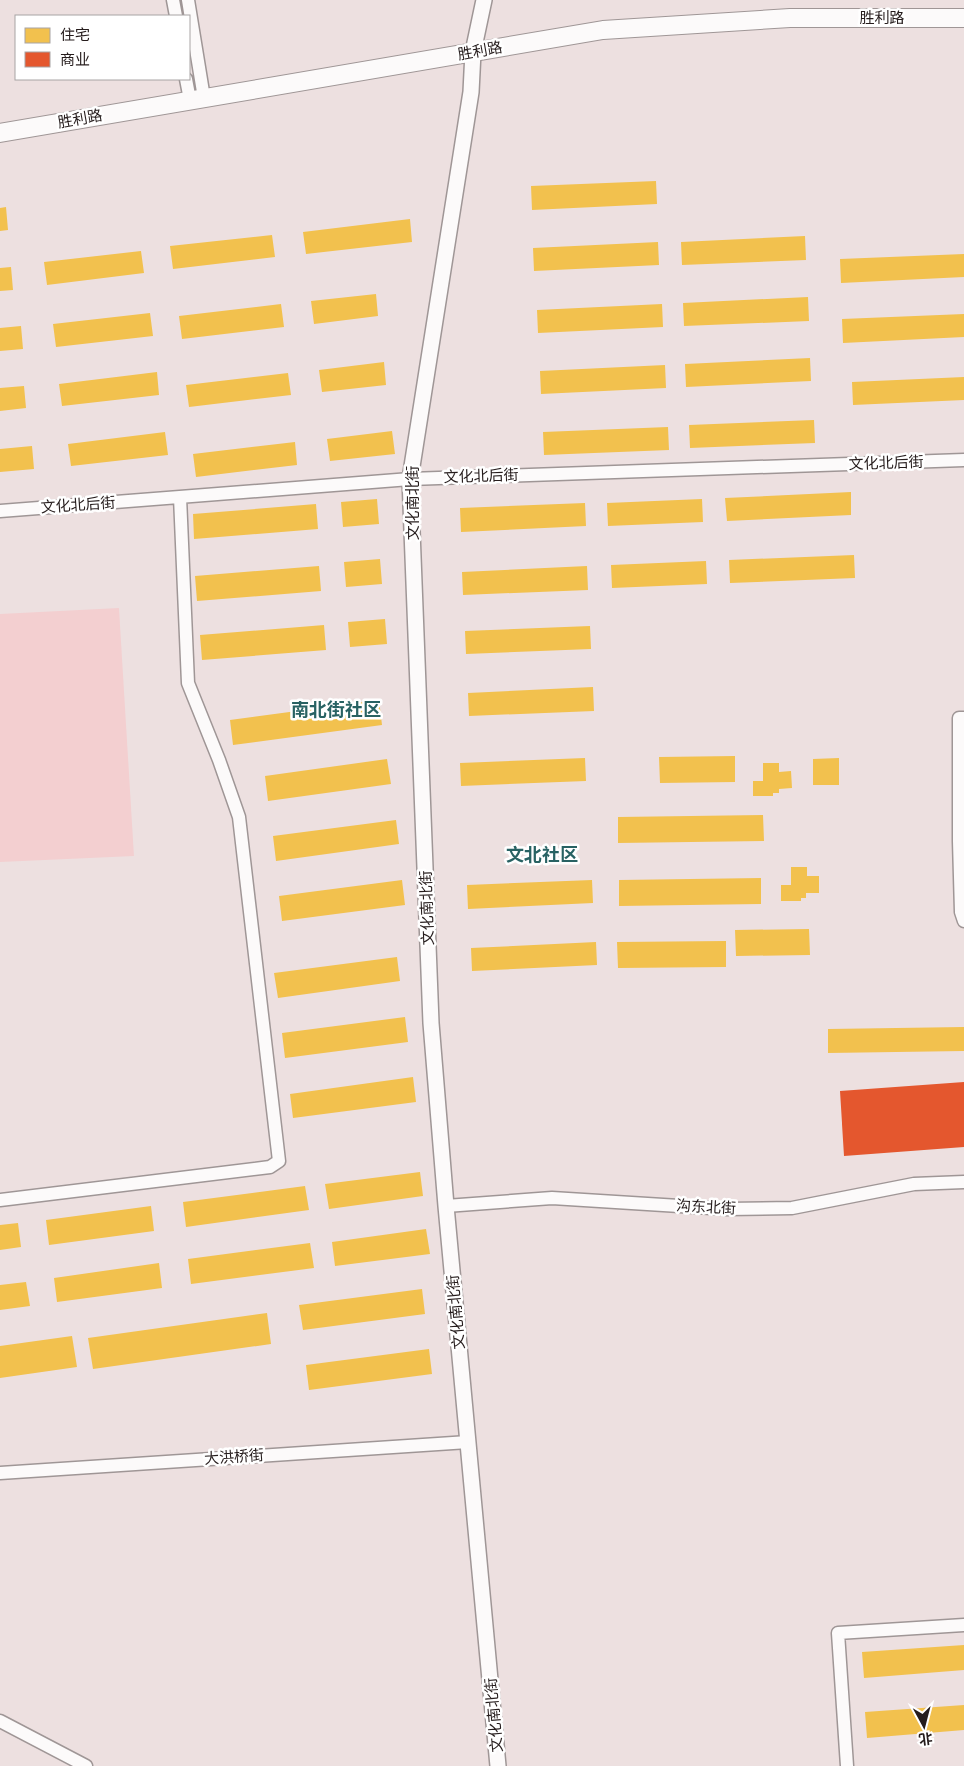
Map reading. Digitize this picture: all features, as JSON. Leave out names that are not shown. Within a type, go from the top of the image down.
[{"type":"main road","name":"胜利路","points":[[0,133],[612,29],[790,18],[964,18]]},
{"type":"street","points":[[173,0],[176,15]]},
{"type":"street","points":[[188,0],[189,15]]},
{"type":"street","name":"文化南北街","points":[[484,0],[473,52],[471,92],[410,479],[431,1023],[498,1766]]},
{"type":"street","points":[[190,22],[197,99]]},
{"type":"street","points":[[187,80],[197,99]]},
{"type":"street","name":"文化北后街","points":[[0,511],[410,479],[964,460]]},
{"type":"street","points":[[0,1200],[270,1167],[279,1161],[239,816],[188,683],[180,497]]},
{"type":"street","points":[[963,915],[958,841],[960,718],[964,718]]},
{"type":"street","name":"沟东北街","points":[[446,1206],[552,1198],[727,1209],[792,1208],[914,1184],[964,1182]]},
{"type":"street","name":"大洪桥街","points":[[0,1473],[468,1442]]},
{"type":"street","points":[[848,1766],[838,1633],[964,1625]]},
{"type":"street","points":[[0,1721],[86,1766]]},
{"type":"shaded area","points":[[119,608],[134,856],[0,862],[0,614]]},
{"type":"building: 住宅","points":[[656,181],[657,204],[532,210],[531,186]]},
{"type":"building: 住宅","points":[[6,207],[8,230],[0,231],[0,208]]},
{"type":"building: 住宅","points":[[410,219],[412,242],[306,254],[303,232]]},
{"type":"building: 住宅","points":[[272,235],[275,257],[173,269],[170,246]]},
{"type":"building: 住宅","points":[[805,236],[806,260],[682,265],[681,242]]},
{"type":"building: 住宅","points":[[658,242],[659,265],[534,271],[533,248]]},
{"type":"building: 住宅","points":[[141,251],[144,273],[47,285],[44,262]]},
{"type":"building: 住宅","points":[[964,254],[964,277],[841,283],[840,259]]},
{"type":"building: 住宅","points":[[11,267],[13,290],[0,291],[0,268]]},
{"type":"building: 住宅","points":[[376,294],[378,316],[314,324],[311,301]]},
{"type":"building: 住宅","points":[[808,297],[809,321],[684,326],[683,303]]},
{"type":"building: 住宅","points":[[281,304],[284,327],[182,339],[179,316]]},
{"type":"building: 住宅","points":[[662,304],[663,327],[538,333],[537,310]]},
{"type":"building: 住宅","points":[[150,313],[153,336],[56,347],[53,324]]},
{"type":"building: 住宅","points":[[964,314],[964,337],[843,343],[842,319]]},
{"type":"building: 住宅","points":[[21,326],[23,349],[0,351],[0,328]]},
{"type":"building: 住宅","points":[[810,358],[811,381],[686,387],[685,364]]},
{"type":"building: 住宅","points":[[384,362],[386,385],[322,392],[319,370]]},
{"type":"building: 住宅","points":[[665,365],[666,388],[541,394],[540,371]]},
{"type":"building: 住宅","points":[[157,372],[159,395],[62,406],[59,384]]},
{"type":"building: 住宅","points":[[288,373],[291,395],[189,407],[186,385]]},
{"type":"building: 住宅","points":[[964,377],[964,400],[853,405],[852,382]]},
{"type":"building: 住宅","points":[[24,386],[26,408],[0,411],[0,388]]},
{"type":"building: 住宅","points":[[814,420],[815,443],[690,448],[689,425]]},
{"type":"building: 住宅","points":[[668,427],[669,450],[544,455],[543,432]]},
{"type":"building: 住宅","points":[[392,431],[395,454],[330,461],[327,439]]},
{"type":"building: 住宅","points":[[165,432],[168,455],[71,466],[68,444]]},
{"type":"building: 住宅","points":[[295,442],[297,465],[196,477],[193,454]]},
{"type":"building: 住宅","points":[[32,446],[34,469],[0,472],[0,449]]},
{"type":"building: 住宅","points":[[851,492],[851,515],[727,521],[725,498]]},
{"type":"building: 住宅","points":[[377,499],[379,524],[343,527],[341,502]]},
{"type":"building: 住宅","points":[[702,499],[703,522],[608,526],[607,503]]},
{"type":"building: 住宅","points":[[585,503],[586,526],[461,532],[460,508]]},
{"type":"building: 住宅","points":[[316,504],[318,529],[194,539],[193,514]]},
{"type":"building: 住宅","points":[[854,555],[855,578],[730,583],[729,560]]},
{"type":"building: 住宅","points":[[380,559],[382,584],[346,587],[344,562]]},
{"type":"building: 住宅","points":[[706,561],[707,584],[612,588],[611,565]]},
{"type":"building: 住宅","points":[[319,566],[321,591],[197,601],[195,576]]},
{"type":"building: 住宅","points":[[587,566],[588,590],[463,595],[462,572]]},
{"type":"building: 住宅","points":[[385,619],[387,644],[350,647],[348,622]]},
{"type":"building: 住宅","points":[[324,625],[326,650],[202,660],[200,635]]},
{"type":"building: 住宅","points":[[590,626],[591,649],[466,654],[465,631]]},
{"type":"building: 住宅","points":[[593,687],[594,711],[469,716],[468,693]]},
{"type":"building: 住宅","points":[[379,700],[382,725],[233,745],[230,720]]},
{"type":"building: 住宅","points":[[735,756],[735,782],[660,783],[659,757]]},
{"type":"building: 住宅","points":[[585,758],[586,781],[461,786],[460,763]]},
{"type":"building: 住宅","points":[[839,758],[839,785],[813,785],[813,759]]},
{"type":"building: 住宅","points":[[387,759],[391,784],[268,801],[265,776]]},
{"type":"building: 住宅","points":[[763,763],[779,763],[779,772],[791,771],[792,788],[779,789],[779,793],[773,793],[773,796],[753,796],[753,781],[763,781]]},
{"type":"building: 住宅","points":[[763,815],[764,841],[618,843],[618,817]]},
{"type":"building: 住宅","points":[[396,820],[399,844],[276,861],[273,836]]},
{"type":"building: 住宅","points":[[791,867],[807,867],[807,876],[819,876],[819,893],[806,893],[806,898],[801,898],[801,901],[781,901],[781,885],[791,885]]},
{"type":"building: 住宅","points":[[761,878],[761,904],[619,906],[619,880]]},
{"type":"building: 住宅","points":[[402,880],[405,905],[282,921],[279,896]]},
{"type":"building: 住宅","points":[[592,880],[593,903],[468,909],[467,885]]},
{"type":"building: 住宅","points":[[809,929],[810,955],[736,956],[735,930]]},
{"type":"building: 住宅","points":[[726,941],[726,967],[618,968],[617,942]]},
{"type":"building: 住宅","points":[[596,942],[597,965],[472,971],[471,948]]},
{"type":"building: 住宅","points":[[397,957],[400,981],[278,998],[274,973]]},
{"type":"building: 住宅","points":[[405,1017],[408,1042],[285,1058],[282,1033]]},
{"type":"building: 住宅","points":[[964,1027],[964,1051],[828,1053],[828,1029]]},
{"type":"building: 住宅","points":[[413,1077],[416,1102],[293,1118],[290,1094]]},
{"type":"building: 住宅","points":[[420,1172],[423,1196],[329,1209],[325,1184]]},
{"type":"building: 住宅","points":[[305,1186],[309,1210],[186,1227],[183,1202]]},
{"type":"building: 住宅","points":[[151,1206],[154,1231],[49,1245],[46,1220]]},
{"type":"building: 住宅","points":[[18,1223],[21,1247],[0,1250],[0,1225]]},
{"type":"building: 住宅","points":[[426,1229],[430,1254],[335,1266],[332,1242]]},
{"type":"building: 住宅","points":[[310,1243],[314,1268],[191,1284],[188,1259]]},
{"type":"building: 住宅","points":[[159,1263],[162,1288],[57,1302],[54,1278]]},
{"type":"building: 住宅","points":[[26,1282],[30,1306],[0,1310],[0,1285]]},
{"type":"building: 住宅","points":[[422,1289],[425,1314],[303,1330],[299,1305]]},
{"type":"building: 住宅","points":[[267,1313],[271,1344],[93,1369],[88,1338]]},
{"type":"building: 住宅","points":[[72,1336],[77,1367],[0,1378],[0,1346]]},
{"type":"building: 住宅","points":[[429,1349],[432,1374],[309,1390],[306,1365]]},
{"type":"building: 住宅","points":[[964,1645],[964,1670],[864,1678],[862,1652]]},
{"type":"building: 住宅","points":[[964,1705],[964,1730],[867,1738],[865,1712]]},
{"type":"building: 商业","points":[[964,1082],[964,1147],[844,1156],[840,1091]]},
{"type":"district","name":"南北街社区","points":[[336,710]]},
{"type":"district","name":"文北社区","points":[[542,855]]}]
